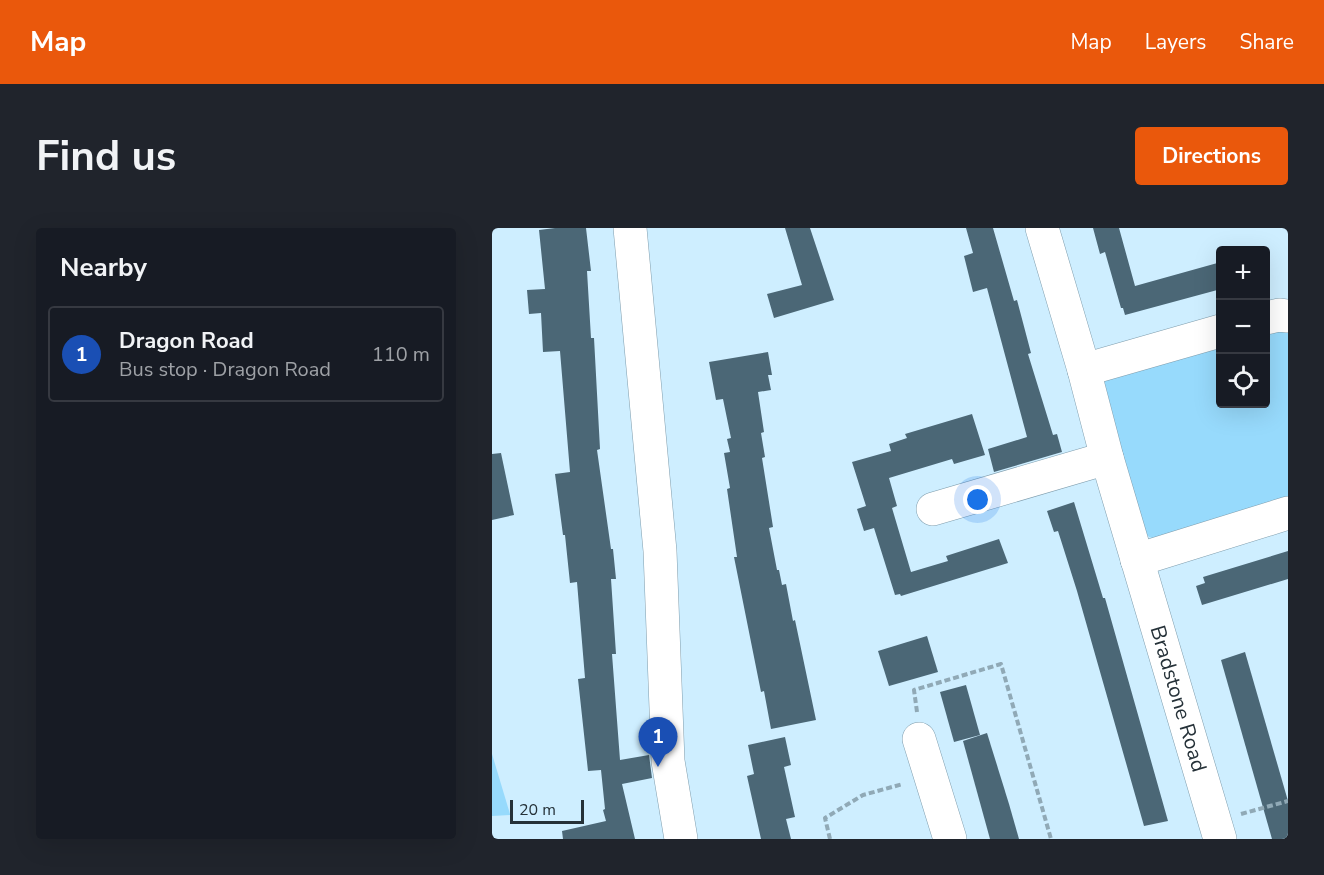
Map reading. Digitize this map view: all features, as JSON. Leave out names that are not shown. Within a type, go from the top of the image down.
[{"type":"street","points":[[630,228],[660,551],[668,761],[681,839]]},
{"type":"street","name":"Bradstone Road","points":[[1042,228],[1217,830]]},
{"type":"street","points":[[1270,317],[1288,316]]},
{"type":"street","points":[[1084,370],[1216,332]]},
{"type":"street","points":[[933,509],[1107,458]]},
{"type":"street","points":[[1137,560],[1288,513]]},
{"type":"street","points":[[919,740],[950,839]]},
{"type":"path","points":[[919,740],[914,690],[1001,664],[1051,839]]},
{"type":"path","points":[[830,839],[825,818],[863,795],[931,777]]},
{"type":"path","points":[[1217,830],[1288,801]]},
{"type":"shaded area","points":[[1288,328],[1288,501],[1164,541],[1149,537],[1137,523],[1104,382],[1114,374],[1216,345],[1216,408],[1270,408],[1270,330]]},
{"type":"shaded area","points":[[492,754],[510,814],[510,815],[492,816]]},
{"type":"building","points":[[586,228],[591,271],[587,271],[591,338],[594,338],[600,449],[597,450],[616,579],[611,579],[616,654],[612,654],[620,760],[649,755],[652,778],[622,784],[635,839],[563,839],[562,831],[606,821],[603,810],[605,809],[601,770],[588,771],[578,679],[585,678],[577,582],[570,583],[555,474],[570,472],[560,351],[543,352],[541,313],[529,314],[527,290],[545,289],[539,230]]},
{"type":"building","points":[[785,228],[810,228],[834,300],[774,318],[767,294],[802,285]]},
{"type":"building","points":[[966,228],[993,228],[1014,301],[1017,300],[1031,353],[1028,354],[1053,435],[1057,434],[1062,452],[994,472],[988,449],[1027,437],[987,288],[973,292],[964,256],[973,253]]},
{"type":"building","points":[[1093,228],[1119,228],[1135,286],[1216,263],[1216,290],[1125,315],[1105,252],[1100,254]]},
{"type":"building","points":[[768,352],[772,375],[768,375],[771,390],[758,392],[764,432],[761,433],[765,457],[762,458],[773,527],[769,528],[777,570],[779,570],[782,585],[786,584],[793,621],[795,620],[816,720],[771,729],[764,691],[761,692],[734,557],[737,557],[724,453],[730,452],[727,439],[731,438],[723,399],[716,400],[709,362]]},
{"type":"building","points":[[972,414],[985,455],[954,464],[952,459],[889,478],[897,506],[892,508],[911,572],[948,561],[946,556],[999,539],[1008,563],[901,596],[900,594],[895,595],[874,528],[864,531],[857,509],[866,506],[852,462],[891,451],[889,444],[907,438],[905,434]]},
{"type":"building","points":[[501,453],[514,515],[492,520],[492,454]]},
{"type":"building","points":[[1074,502],[1103,598],[1105,598],[1168,821],[1144,826],[1077,591],[1058,531],[1054,532],[1047,511]]},
{"type":"building","points":[[1288,551],[1288,579],[1202,605],[1196,586],[1205,583],[1203,577]]},
{"type":"building","points":[[927,636],[938,672],[889,686],[878,651]]},
{"type":"building","points":[[1245,652],[1288,801],[1288,839],[1272,839],[1221,660]]},
{"type":"building","points":[[966,685],[980,735],[954,742],[940,692]]},
{"type":"building","points":[[987,733],[1019,839],[990,839],[963,741]]},
{"type":"building","points":[[785,737],[791,765],[784,767],[795,817],[786,819],[791,839],[761,839],[747,776],[754,774],[748,745]]},
{"type":"place","name":"Dragon Road","points":[[658,767]]}]
